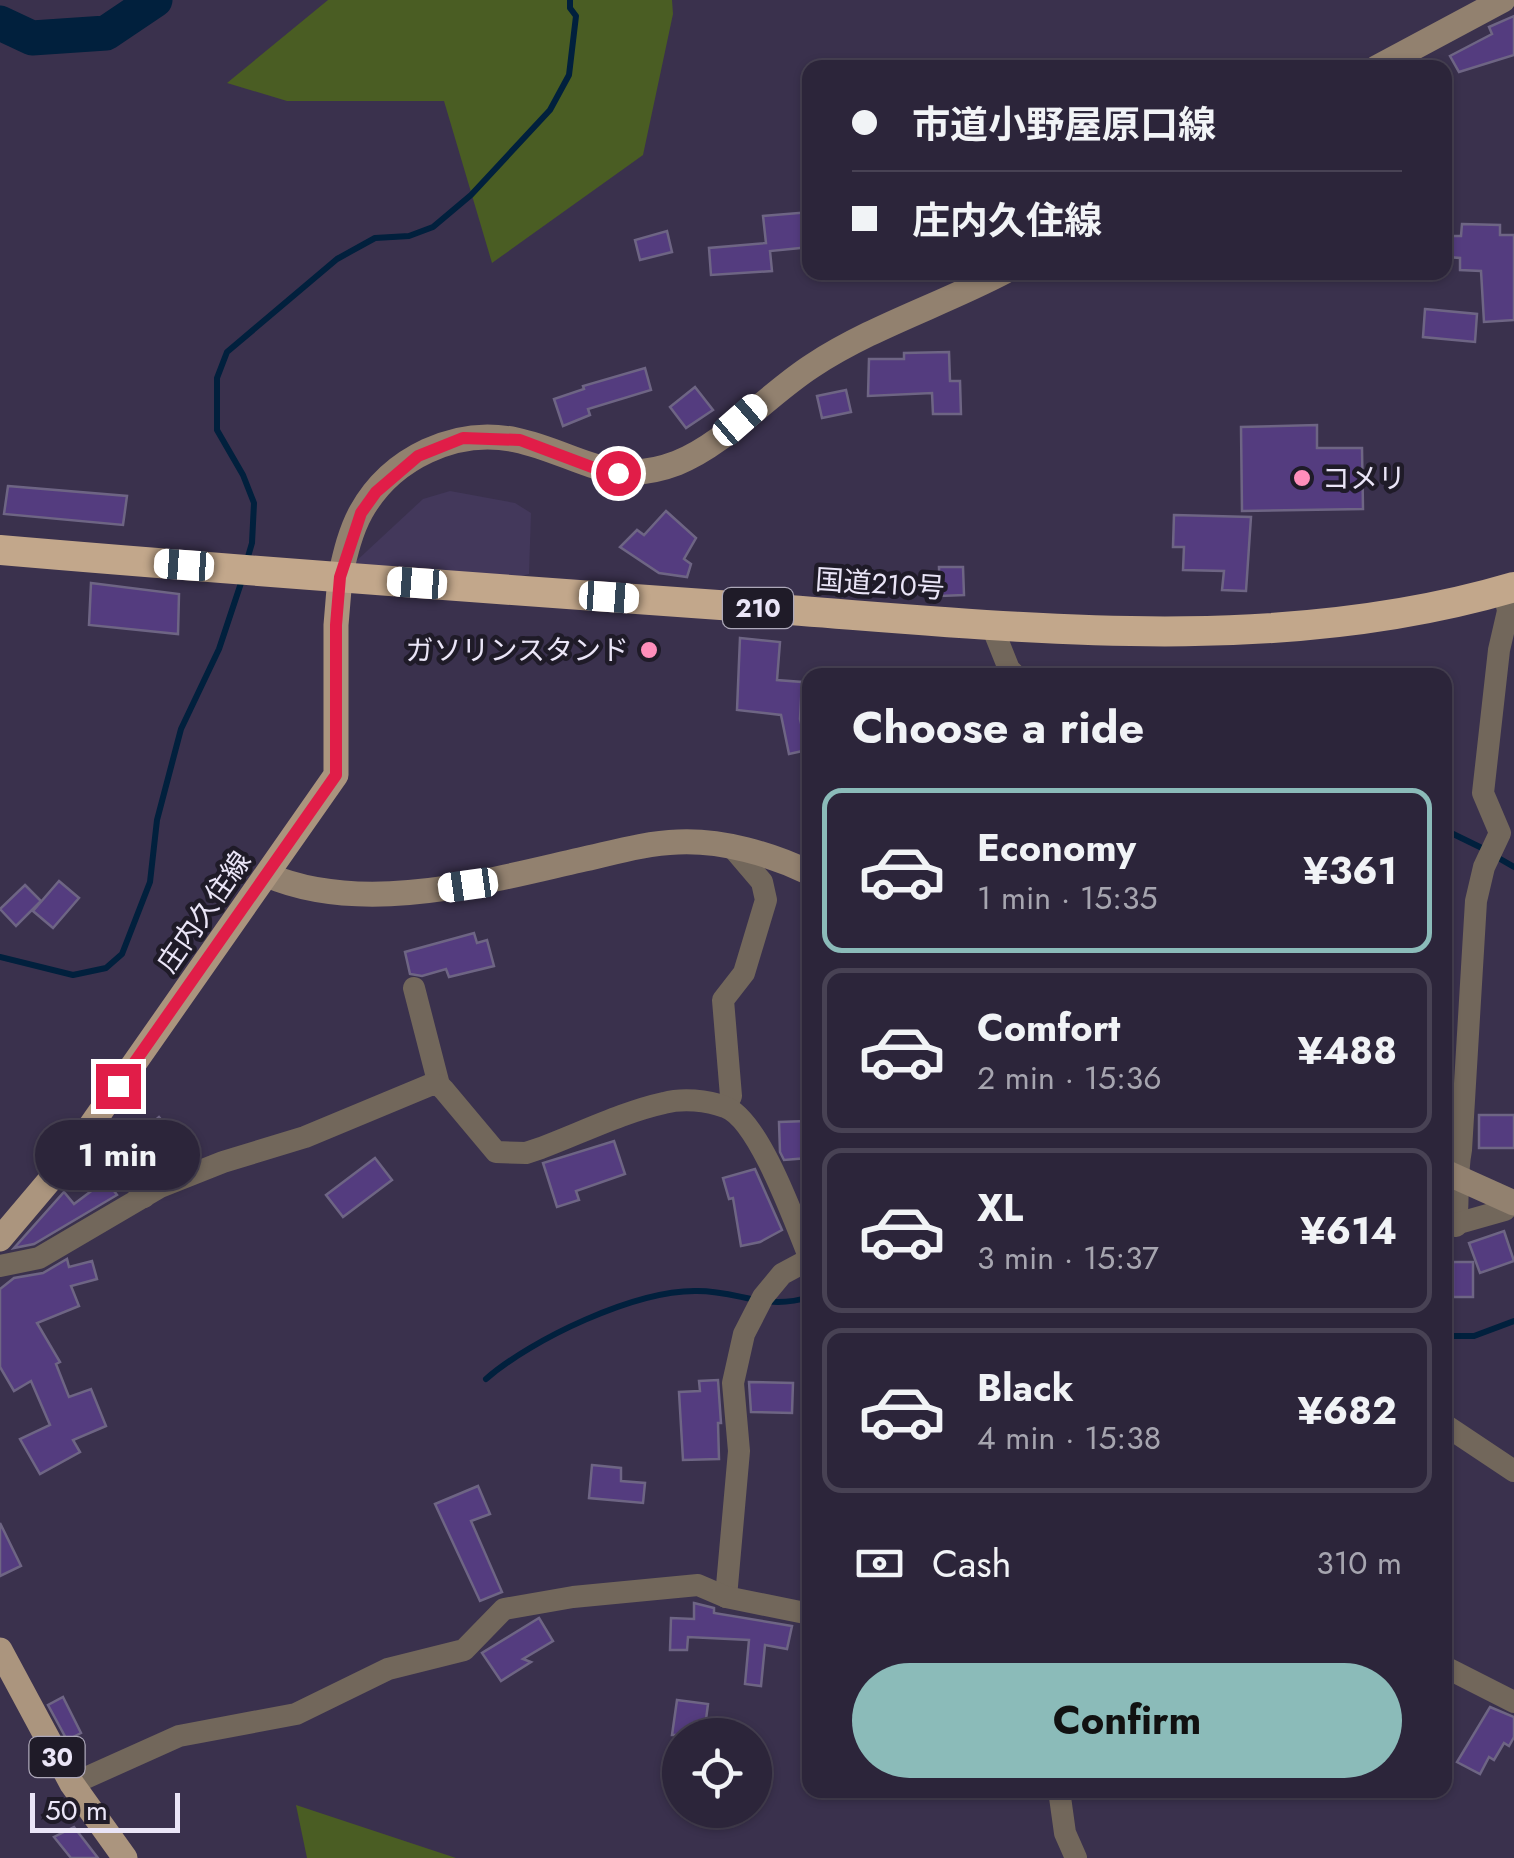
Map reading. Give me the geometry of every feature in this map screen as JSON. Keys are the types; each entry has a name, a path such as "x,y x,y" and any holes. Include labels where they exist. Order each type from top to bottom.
{"highway":[{"name":"国道210号","path":"0,550 991,624 1158,631 1293,625 1423,608 1509,589"}],"main road":[{"name":"庄内久住線","path":"0,1240 66,1161 336,775 336,625 340,577"},
{"name":"30","path":"0,1650 72,1784 125,1858"}],"street":[{"path":"1391,60 1503,0"},
{"path":"340,577 361,513 376,492 408,463 440,446 463,438 501,438 520,440 597,469 618,473 660,469 703,451 816,363 987,280"},
{"path":"1452,1170 1461,1150 1476,901 1484,867 1500,833 1483,792 1509,589"},
{"path":"991,624 1007,668"},
{"path":"266,874 311,890 420,892 642,846 679,842 755,852 802,870"},
{"path":"726,1106 731,1096 723,1000 750,961 766,900 762,882 733,848"},
{"path":"414,988 439,1086 496,1152 526,1153 660,1103 690,1100 726,1106 756,1139 780,1182 802,1238"},
{"path":"0,1266 40,1258 144,1197 223,1162 305,1137 430,1086 439,1086"},
{"path":"97,1117 144,1197"},
{"path":"1452,1175 1512,1202 1505,1210 1452,1225"},
{"path":"1452,1179 1459,1195 1452,1219"},
{"path":"726,1597 739,1451 733,1383 744,1334 763,1297 782,1274 802,1263"},
{"path":"1452,1430 1514,1471"},
{"path":"72,1784 179,1736 296,1714 388,1669 464,1650 504,1609 698,1585 726,1597 802,1612"},
{"path":"1452,1671 1514,1702"},
{"path":"1060,1798 1065,1833 1076,1858"}],"shaded area":[{"path":"450,491 515,503 531,513 529,574 502,581 353,564 423,499"}],"green space":[{"path":"328,0 672,0 673,14 643,155 492,263 444,101 287,101 227,83"},
{"path":"296,1805 456,1858 307,1858"}],"building":[{"path":"1514,16 1514,55 1459,72 1450,56 1492,34 1489,27"},
{"path":"802,213 802,248 770,251 772,271 711,275 709,248 766,243 763,216"},
{"path":"1462,224 1500,225 1500,235 1514,235 1514,320 1484,322 1481,271 1460,270 1460,258 1452,257 1452,236 1461,236"},
{"path":"667,231 672,252 640,260 635,240"},
{"path":"1425,309 1477,314 1475,342 1423,337"},
{"path":"949,352 950,381 960,381 961,414 933,414 932,393 868,396 869,359 904,359 904,353"},
{"path":"645,368 651,390 588,409 590,415 563,426 554,399"},
{"path":"695,387 713,410 686,428 670,407"},
{"path":"846,390 851,412 822,418 817,396"},
{"name":"コメリ","path":"1317,425 1317,448 1362,448 1363,509 1242,511 1241,427"},
{"path":"8,486 127,496 123,525 4,514"},
{"path":"666,511 696,538 684,559 691,564 687,577 659,573 620,547 637,530 644,535"},
{"path":"1174,515 1251,517 1246,591 1222,590 1224,571 1183,570 1184,547 1173,547"},
{"path":"939,567 963,567 964,595 940,596"},
{"path":"91,583 179,594 178,634 89,625"},
{"path":"740,638 780,642 777,680 802,682 802,751 789,754 781,715 737,710"},
{"path":"59,881 79,898 53,928 33,911"},
{"path":"25,885 41,901 16,926 0,909"},
{"path":"474,933 477,943 487,940 494,966 449,977 446,969 422,976 410,974 405,952"},
{"path":"1479,1115 1514,1115 1514,1148 1479,1148"},
{"path":"159,1117 178,1140 162,1153 156,1148 140,1161 129,1142"},
{"path":"802,1121 802,1158 784,1160 779,1122"},
{"path":"614,1141 625,1174 576,1191 579,1200 557,1207 543,1163"},
{"path":"375,1158 392,1180 343,1217 326,1195"},
{"path":"755,1169 782,1230 760,1242 741,1246 733,1198 729,1199 723,1178"},
{"path":"106,1180 117,1195 34,1244 14,1248 64,1192 74,1204"},
{"path":"1504,1231 1514,1261 1480,1273 1469,1243"},
{"path":"67,1259 69,1267 92,1261 97,1279 71,1286 79,1306 37,1323 60,1362 56,1364 69,1397 91,1389 106,1426 73,1440 80,1452 40,1474 20,1439 50,1425 31,1381 14,1391 0,1367 0,1289 14,1278 43,1273"},
{"path":"1453,1262 1473,1262 1473,1297 1453,1297"},
{"path":"718,1380 719,1459 683,1460 679,1392 700,1391 699,1381"},
{"path":"749,1382 793,1383 792,1413 751,1412"},
{"path":"592,1465 621,1468 621,1481 645,1483 643,1503 589,1498"},
{"path":"478,1486 490,1514 471,1521 502,1592 480,1601 435,1504"},
{"path":"0,1523 21,1566 0,1576"},
{"path":"694,1603 714,1608 714,1613 792,1626 787,1649 765,1645 761,1686 745,1684 749,1640 688,1637 687,1650 670,1650 671,1618 694,1619"},
{"path":"539,1618 553,1641 523,1659 531,1662 501,1681 482,1653"},
{"path":"63,1697 81,1733 67,1740 48,1705"},
{"path":"677,1700 708,1704 706,1718 674,1718"},
{"path":"1490,1707 1514,1717 1514,1737 1509,1746 1504,1743 1494,1760 1489,1757 1480,1774 1457,1762"},
{"path":"74,1827 98,1858 71,1858 54,1837"}],"waterway":[{"path":"0,23 32,38 106,33 155,0"},
{"path":"247,560 254,503 217,430 217,378 227,352 337,259 375,238 409,236 433,227 471,195 550,110 569,75 576,16 570,0"},
{"path":"0,957 73,975 106,968 122,954 150,882 157,820 181,729 219,649 243,577"},
{"path":"1452,833 1484,849"},
{"path":"1495,856 1514,867"},
{"path":"486,1379 557,1333 644,1299 697,1291 779,1302 802,1299"},
{"path":"1452,1336 1474,1336 1514,1321"}],"place":[{"name":"コメリ","path":"1302,478"},
{"name":"ガソリンスタンド","path":"649,650"}],"route":[{"path":"118,1086 336,775 336,625 340,577 348,543 361,513 376,492 397,470 418,456 463,438 520,440 618,473"}]}
